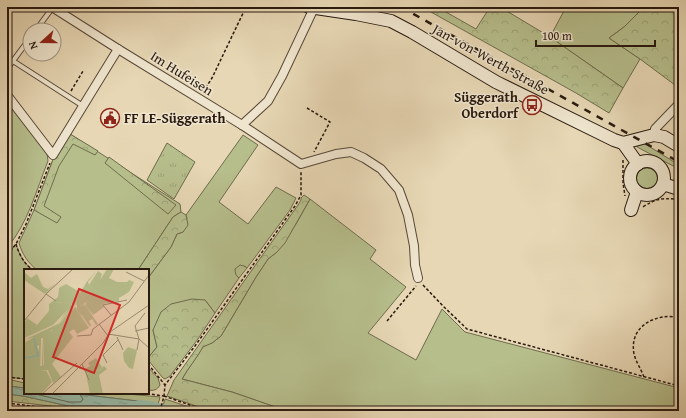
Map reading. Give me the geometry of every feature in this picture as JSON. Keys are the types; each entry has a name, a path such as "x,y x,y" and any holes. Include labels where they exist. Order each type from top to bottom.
{"main road":[{"name":"Jan-von-Werth-Straße","path":"311,8 356,14 390,21 412,32 496,82 614,140 627,142"},
{"path":"638,164 627,142 654,135 664,137 679,146"},
{"path":"647,161 653,162 660,167 663,172 663,184 656,193 650,195 637,192 630,178 632,170 638,164 647,161"},
{"path":"663,184 679,189"},
{"path":"631,210 637,192"}],"street":[{"name":"Im Hufeisen","path":"53,7 198,99 242,125 301,164"},
{"path":"242,125 268,101 282,76 311,8"},
{"path":"7,95 53,156 118,49"},
{"path":"654,135 655,129 679,104"},
{"path":"301,164 336,154 352,152 381,169 399,190 408,215 414,246 415,265 419,280"}],"lane":[{"path":"42,22 53,7"},
{"path":"7,69 22,49"},
{"path":"13,61 83,106"}],"path":[{"path":"198,99 212,78 246,7"},
{"path":"68,96 83,71"},
{"path":"307,108 330,122 312,155 313,161"},
{"path":"7,255 16,244 26,224 53,156"},
{"path":"160,411 165,385 295,206 301,195 301,164"},
{"path":"16,244 19,253 32,269"},
{"path":"387,322 419,280 467,329 679,386"},
{"path":"644,377 634,352 635,336 640,328 654,319 665,316 679,317"},
{"path":"149,365 165,385"},
{"path":"7,377 24,379"},
{"path":"149,394 164,396 207,411"},
{"path":"7,403 71,411"}],"green space":[{"path":"422,7 437,7 476,29 490,7 500,7 550,37 623,88 609,113"},
{"path":"566,7 644,7 624,27 609,38 640,59 623,88 550,37"},
{"path":"644,7 679,7 679,88 609,38 624,27"},
{"path":"7,100 47,153 48,161 21,228 7,248"},
{"path":"70,134 180,204 181,212 173,217 139,269 36,269 28,261 19,243 34,210 54,157"},
{"path":"70,134 98,151 95,155 73,144 59,166 44,206 61,217 57,223 34,210 54,157"},
{"path":"243,135 258,145 219,202 248,224 276,187 296,198 290,210 247,268 244,266 237,276 239,278 215,313 205,300 153,330 157,347 149,357 149,277 171,247 177,234 183,232 187,218 186,215"},
{"path":"642,142 679,165 679,169 637,147 636,144"},
{"path":"167,143 195,162 174,199 147,180"},
{"path":"109,157 176,205 168,214 105,163"},
{"path":"647,168 655,171 658,179 655,187 647,190 639,187 636,179 639,171"},
{"path":"304,195 310,199 285,243 268,259 221,336 212,343 203,347 182,379 232,392 287,411 211,411 167,396 174,380"},
{"path":"310,199 376,250 370,259 406,287 368,333 416,360 442,309 465,332 679,388 679,411 287,411 232,392 182,379 203,346 212,343 221,336 256,277 268,259 277,252 296,224"},
{"path":"181,212 186,215 188,225 183,232 177,234 171,247 149,277 149,269 139,269 173,217"},
{"path":"16,244 22,258 32,269 24,269 24,379 7,377 7,255"},
{"path":"240,265 247,268 239,278 235,269"},
{"path":"192,299 205,300 215,313 198,339 170,376 165,379 149,361 149,357 157,347 153,330 161,312 171,304"},
{"path":"149,368 158,378 160,385 154,390 149,390"},
{"path":"7,379 24,383 24,388 7,386"},
{"path":"7,394 69,406 104,406 141,411 73,411 51,406 7,401"},
{"path":"78,394 128,394 160,397 158,405 146,402"},
{"path":"165,399 201,411 182,411 163,406"},
{"path":"18,406 61,411 17,411"}],"water":[{"path":"7,386 24,388 24,394 78,394 146,402 158,405 156,411 141,411 104,406 69,406 7,394"}],"waterway":[{"path":"139,407 162,411"}],"railway":[{"path":"401,7 679,162"}],"place":[{"name":"Süggerath Oberdorf","path":"532,105"},
{"name":"FF LE-Süggerath","path":"110,118"}]}
